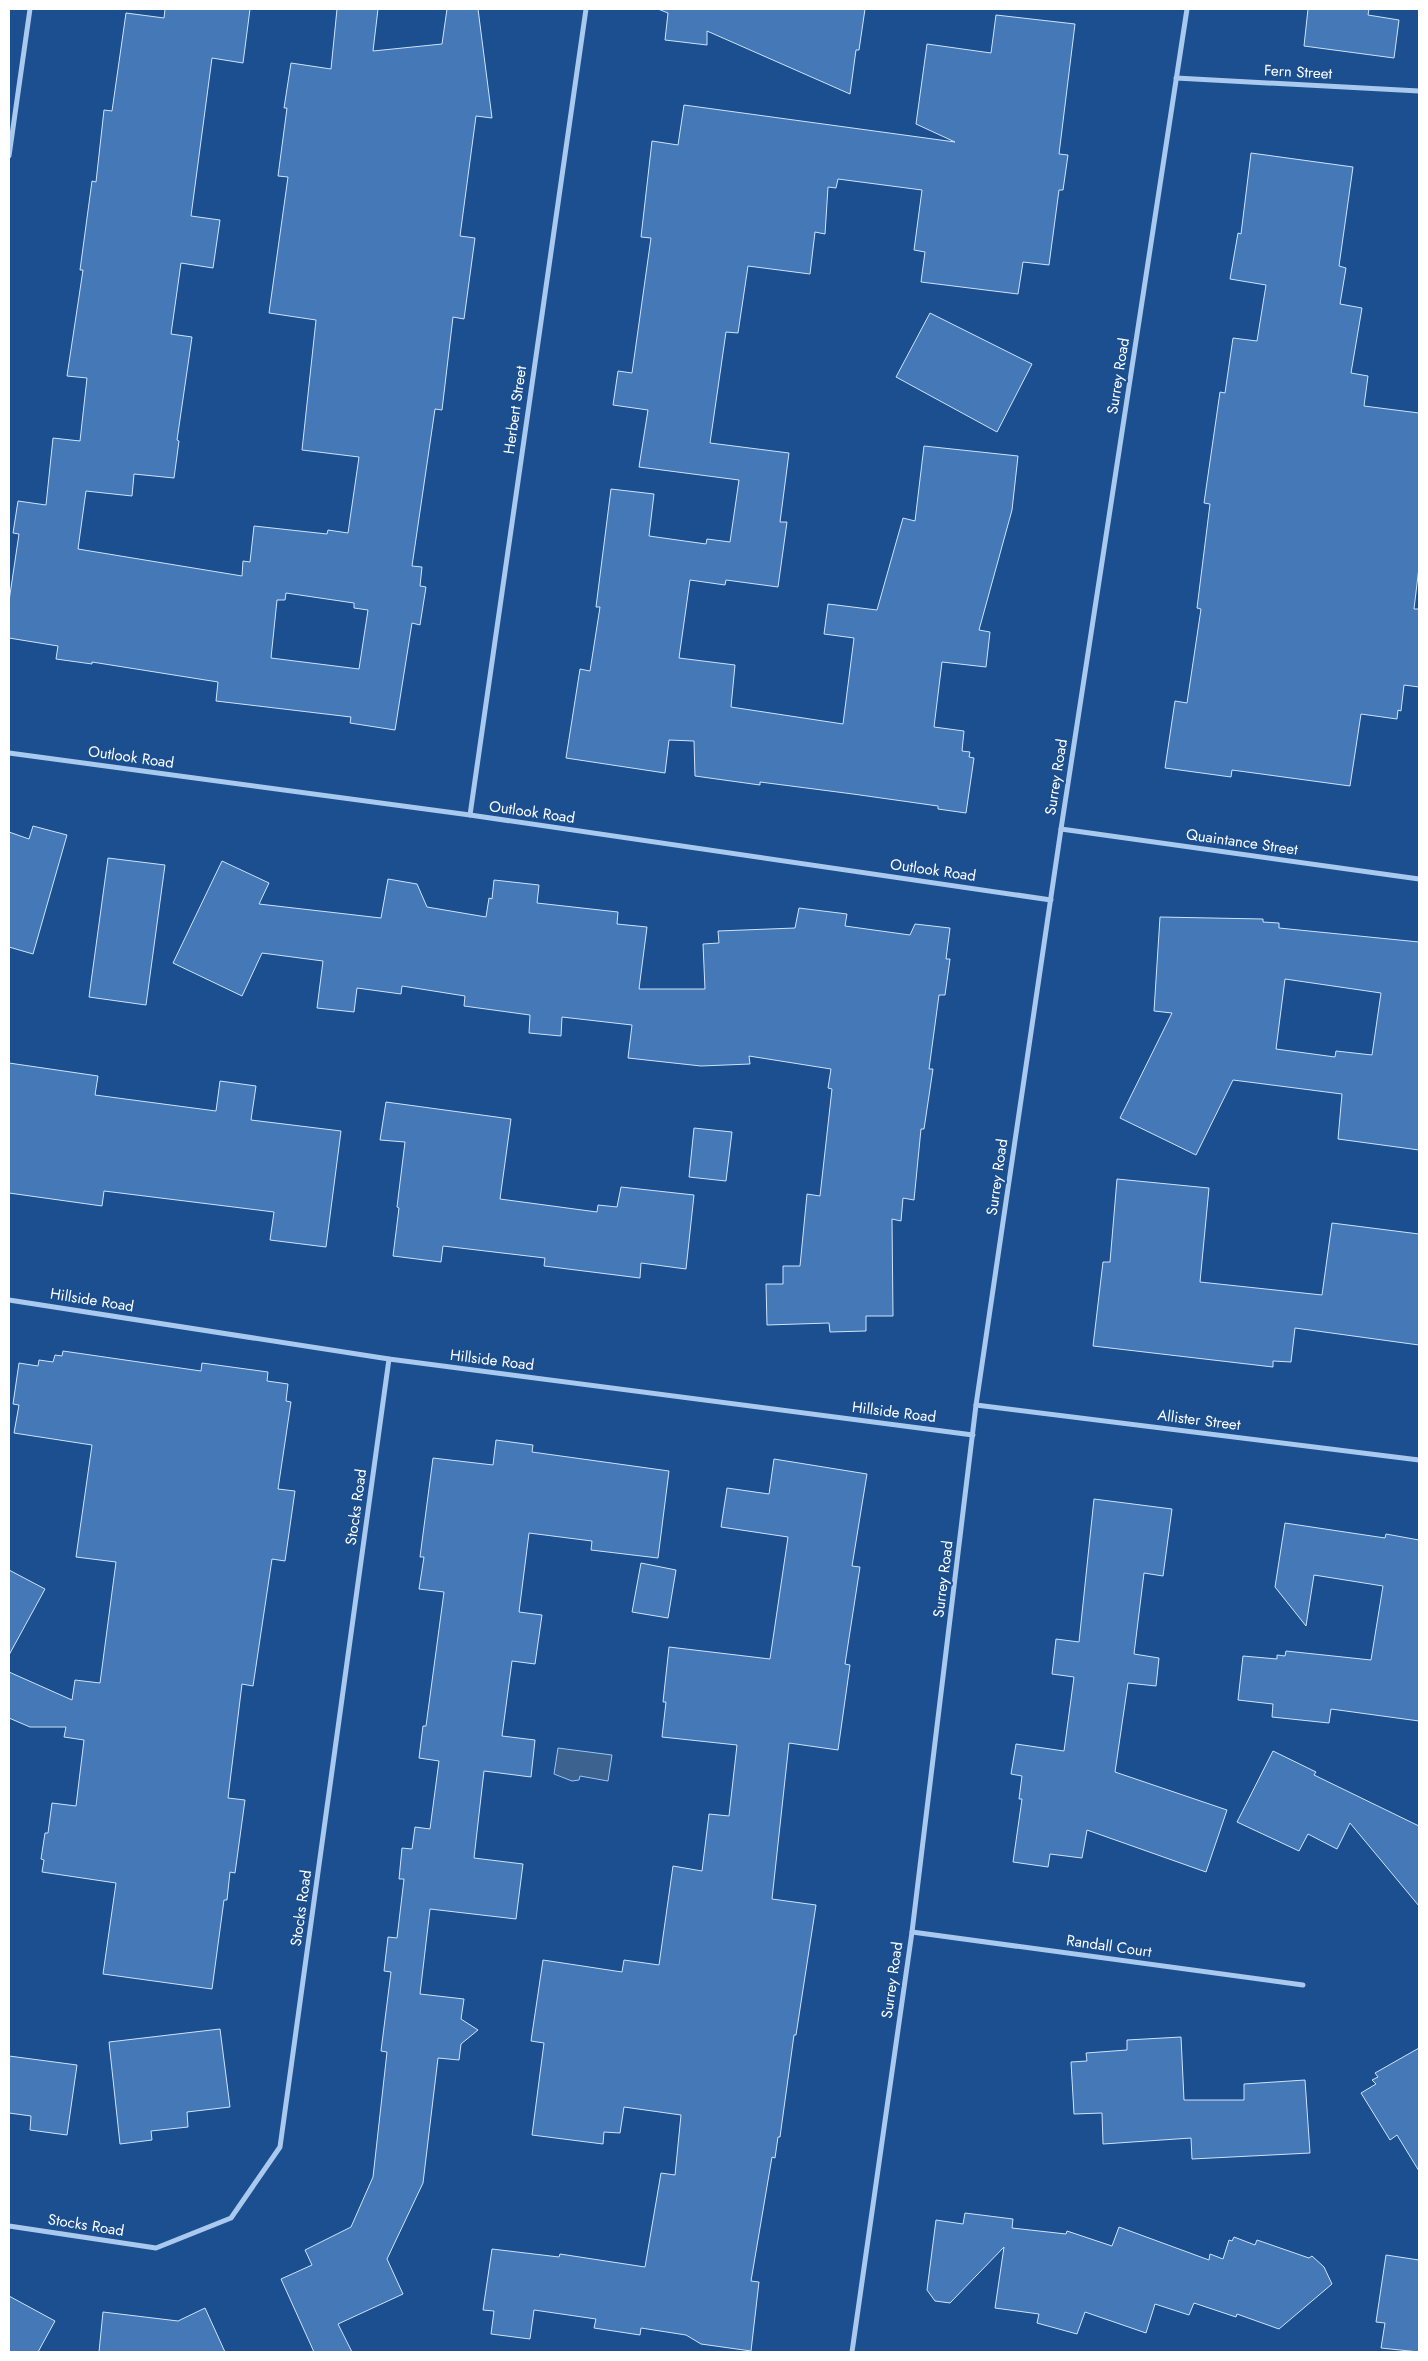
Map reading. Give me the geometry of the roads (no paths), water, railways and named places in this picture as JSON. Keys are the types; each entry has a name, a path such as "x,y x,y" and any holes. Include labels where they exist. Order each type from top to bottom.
{"street":[{"path":"9,156 30,9"},
{"name":"Herbert Street","path":"470,815 586,9"},
{"name":"Surrey Road","path":"852,2352 912,1932 974,1435 976,1405 1060,829 1187,9"},
{"name":"Fern Street","path":"1176,78 1419,91"},
{"name":"Outlook Road","path":"9,753 470,815 1051,900"},
{"name":"Quaintance Street","path":"1060,829 1419,879"},
{"name":"Hillside Road","path":"9,1300 389,1359 974,1435"},
{"name":"Stocks Road","path":"9,2226 156,2248 231,2218 280,2148 389,1359"},
{"name":"Allister Street","path":"976,1405 1419,1460"},
{"name":"Randall Court","path":"912,1932 1303,1985"}],"water":[{"path":"558,1748 612,1755 608,1781 580,1776 579,1780 572,1781 554,1774"}]}
